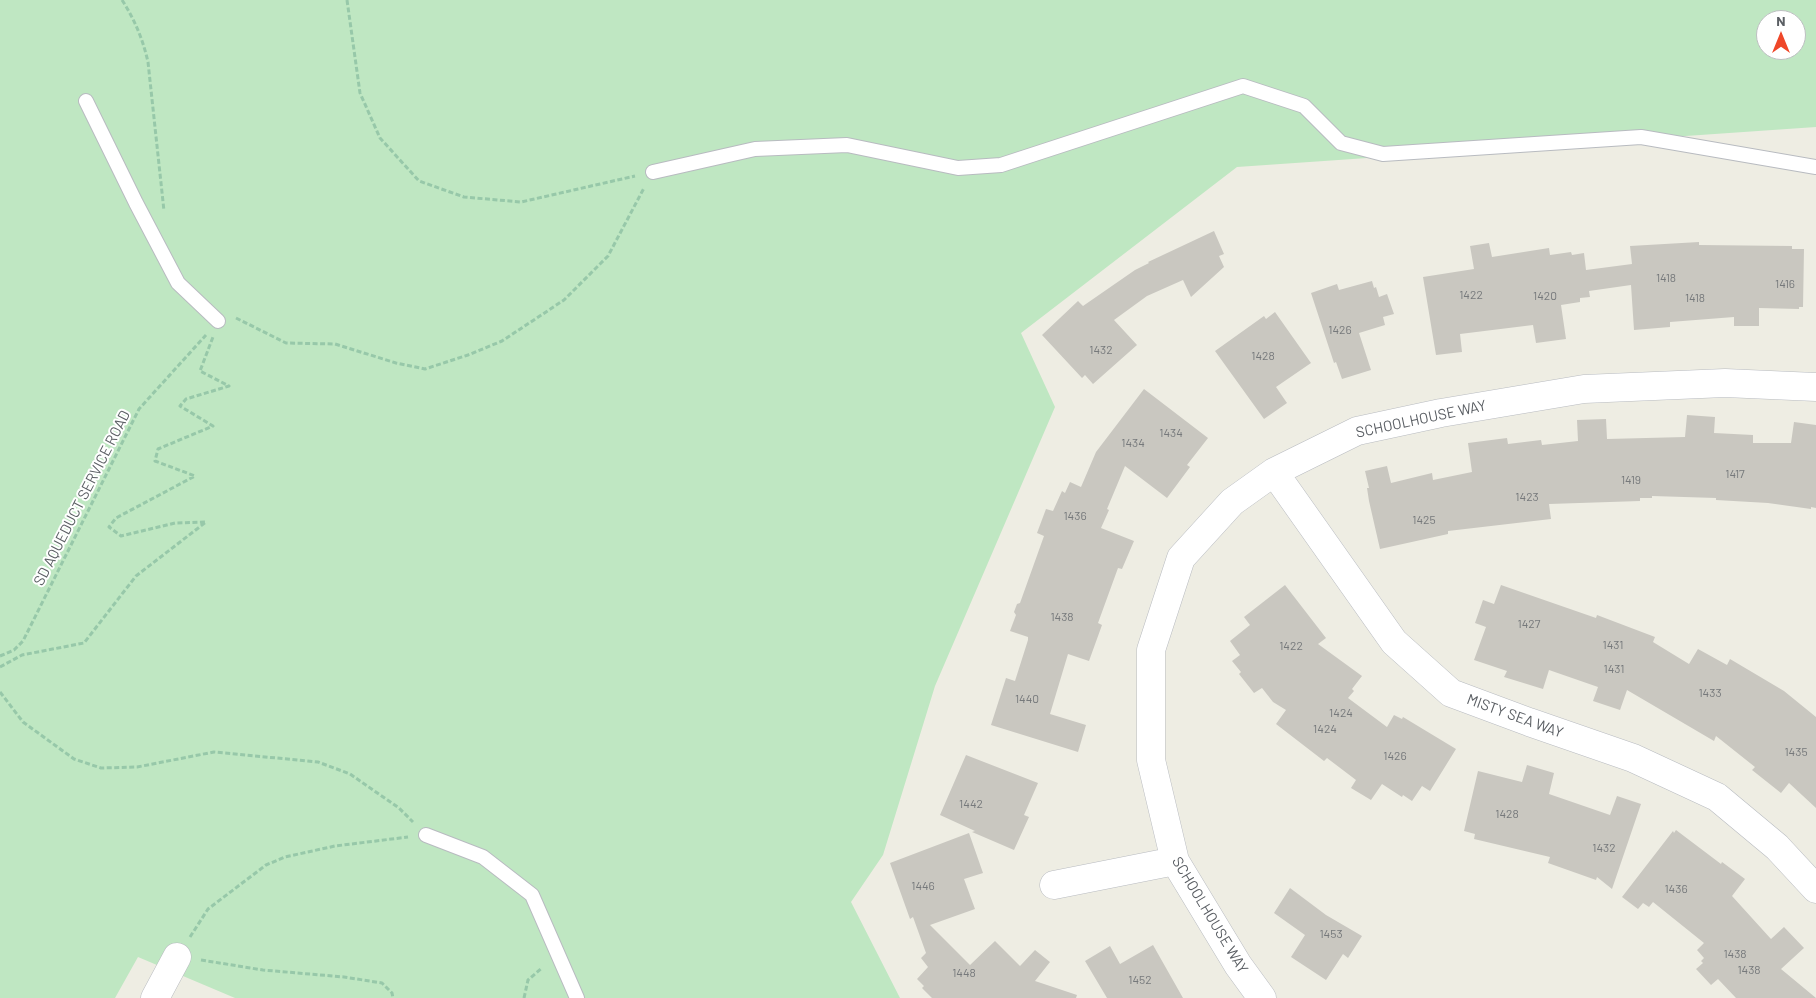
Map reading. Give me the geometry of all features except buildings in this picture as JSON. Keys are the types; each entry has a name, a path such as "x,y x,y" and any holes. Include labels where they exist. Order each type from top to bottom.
{"street":[{"name":"SCHOOLHOUSE WAY","path":"1262,998 1238,965 1175,861 1151,760 1151,650 1181,558 1232,502 1274,472 1357,431 1441,413 1584,389 1724,383 1816,387"},
{"name":"MISTY SEA WAY","path":"1274,472 1394,642 1451,693 1633,758 1717,797 1777,847 1816,889"},
{"path":"1054,885 1175,861"},
{"path":"155,998 177,957"}],"lane":[{"path":"653,172 755,149 847,145 958,168 1001,165 1243,86 1304,106 1341,143 1383,154 1641,137 1816,167"},
{"path":"86,101 178,284 217,322"},
{"path":"426,835 483,857 532,895 577,998"}],"path":[{"path":"122,0 133,17 148,62 164,215"},
{"path":"347,0 360,93 380,138 419,181 464,197 521,202 653,172"},
{"path":"0,667 22,655 84,643 136,576 206,522 175,523 122,536 109,527 116,518 195,476 154,461 158,449 213,426 180,406 186,399 229,386 200,371 217,322 286,343 335,344 396,363 425,369 468,355 502,340 564,300 608,256 653,172"},
{"name":"SD AQUEDUCT SERVICE ROAD","path":"0,656 14,650 23,640 139,409 217,322"},
{"path":"0,692 23,722 74,759 101,768 138,767 214,752 318,762 350,774 399,808 426,835"},
{"path":"393,998 392,993 382,983 344,976 263,970 177,957 208,909 266,865 285,857 335,846 426,835"},
{"path":"524,998 528,980 558,955"}],"green space":[{"path":"0,0 1816,0 1816,127 1237,167 1021,333 1055,407 935,686 883,855 851,902 900,998 235,998 138,957 115,998 0,998"}]}
